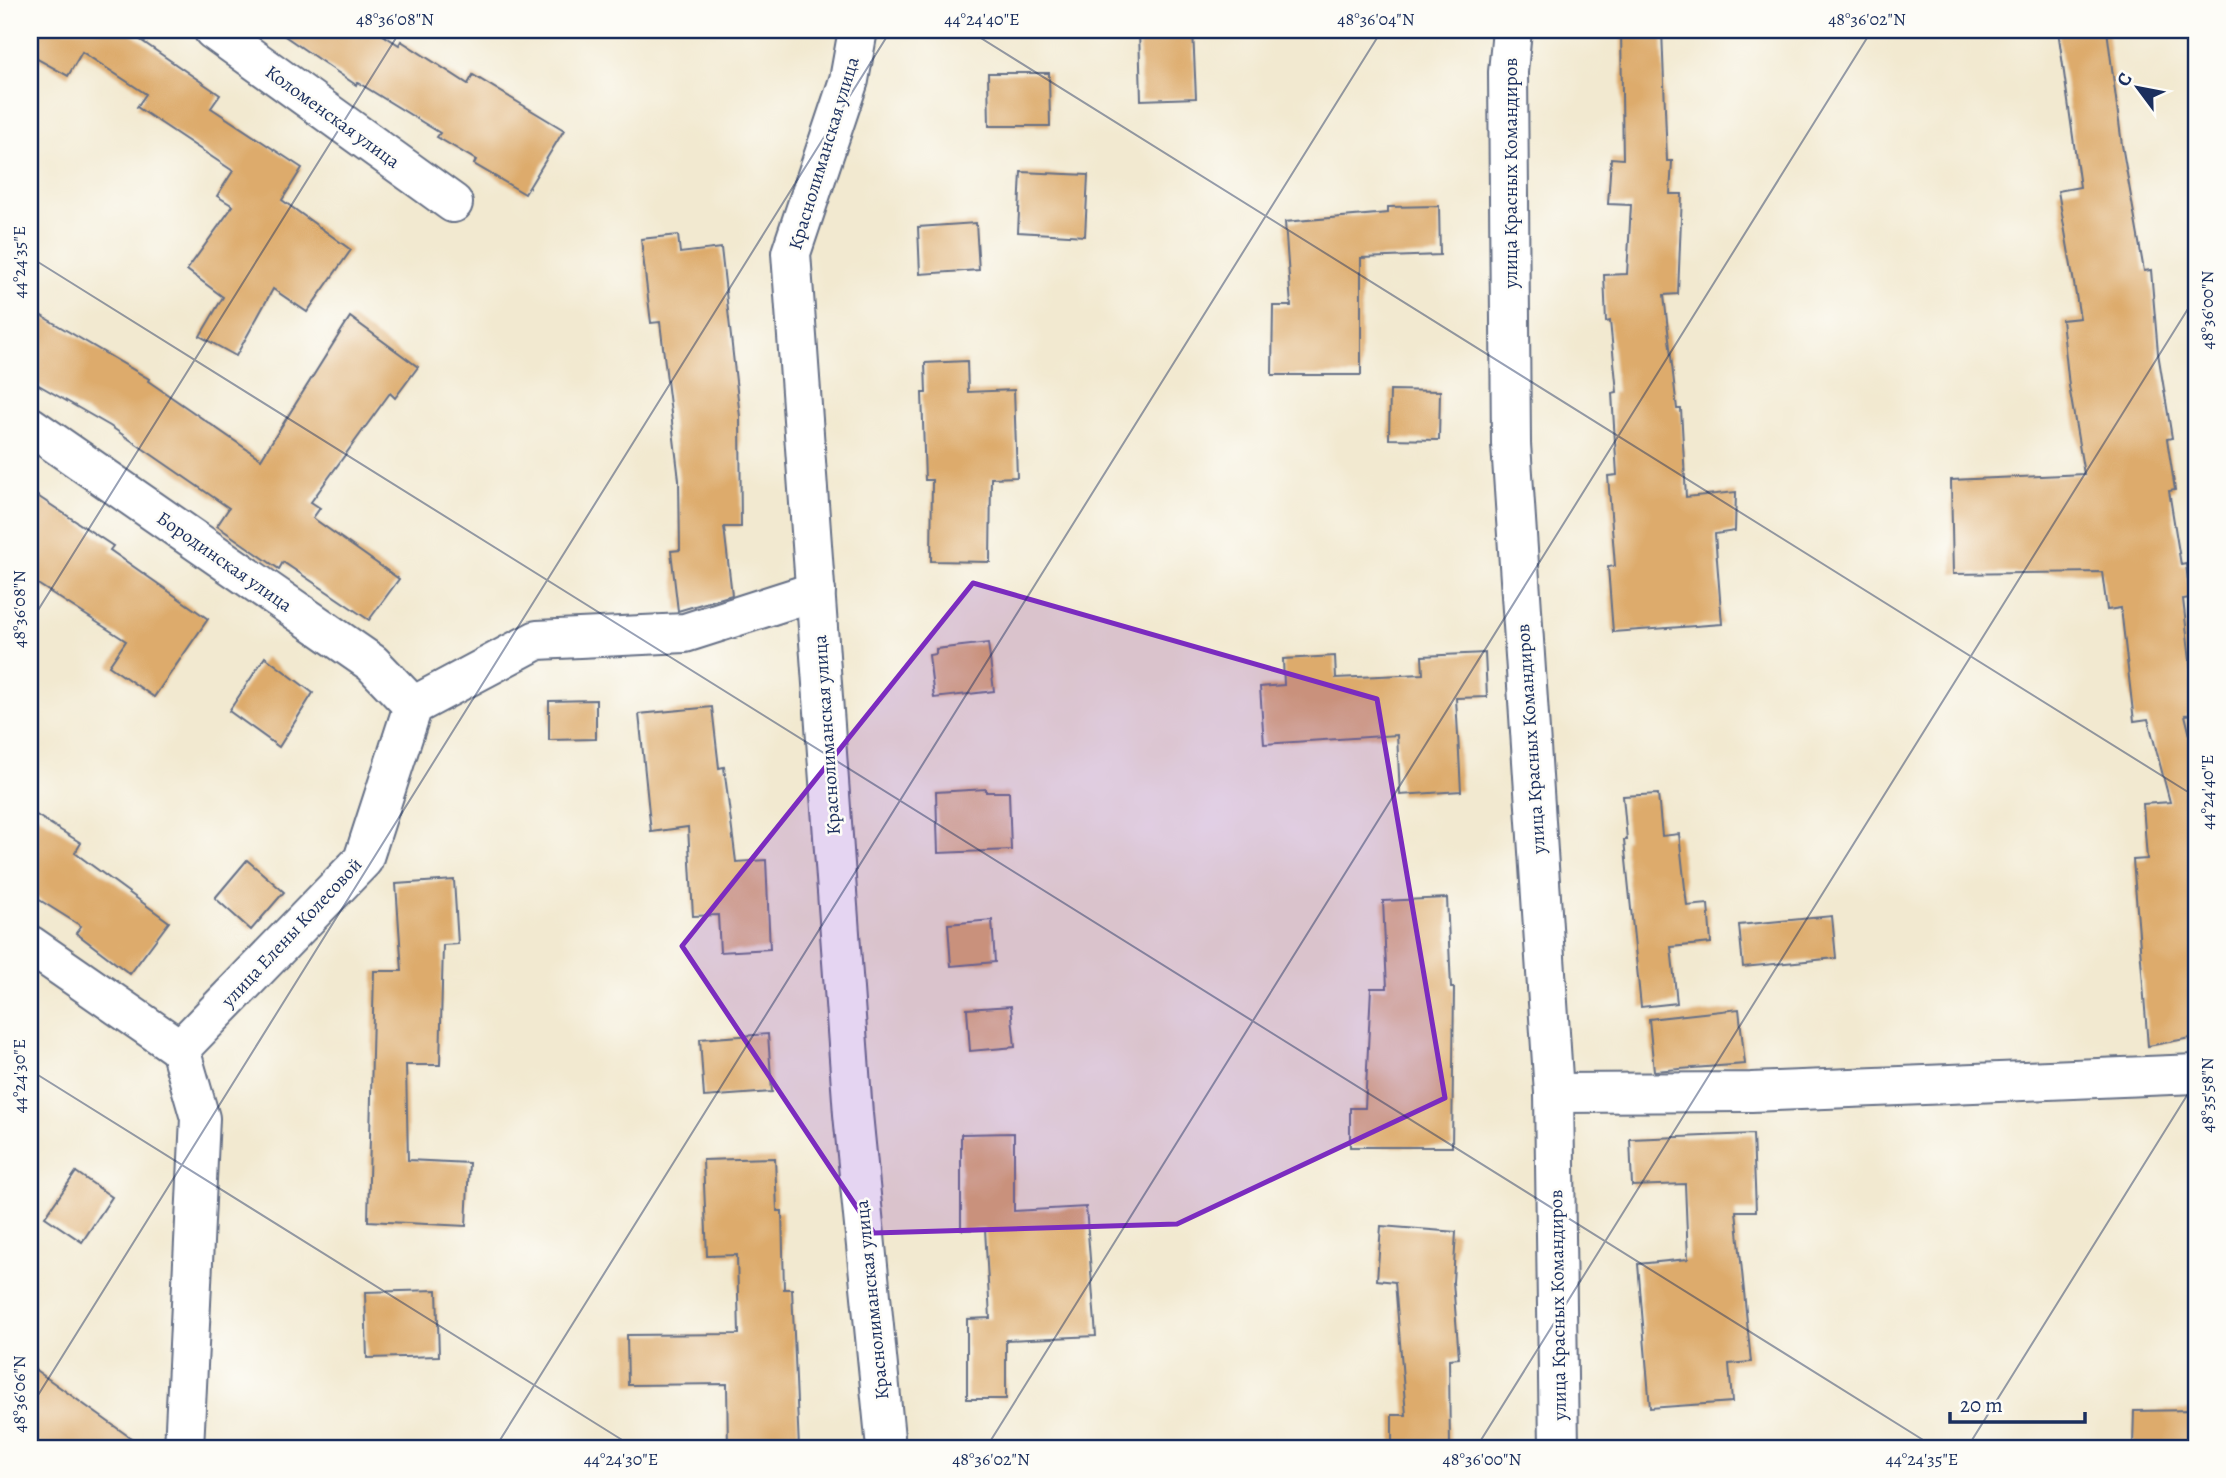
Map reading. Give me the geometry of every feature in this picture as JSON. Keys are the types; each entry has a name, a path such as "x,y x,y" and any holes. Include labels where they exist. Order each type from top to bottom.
{"street":[{"name":"Коломенская улица","path":"213,30 453,203"},
{"name":"Краснолиманская улица","path":"858,30 849,80 791,253 853,1114 886,1448"},
{"name":"улица Красных Командиров","path":"1512,30 1508,72 1511,444 1554,1093 1559,1448"},
{"name":"Бородинская улица","path":"30,426 372,663 412,706"},
{"path":"412,706 537,640 685,633 816,591"},
{"name":"улица Елены Колесовой","path":"180,1049 363,860 412,706"},
{"path":"30,945 180,1049 200,1118 184,1448"},
{"path":"1554,1093 1751,1091 2196,1074"}],"highlighted area":[{"path":"973,583 1377,699 1445,1098 1177,1224 874,1233 682,946"}],"building":[{"path":"30,30 126,30 220,95 211,108 302,168 282,200 351,250 307,312 273,289 236,356 200,336 223,297 187,270 233,206 217,196 233,171 137,107 146,94 82,52 68,76 30,55"},
{"path":"276,30 375,30 399,45 401,41 468,84 473,75 564,130 525,194 474,164 476,160 437,137 440,133 357,82 356,85"},
{"path":"1139,30 1193,30 1196,98 1141,100"},
{"path":"1621,30 1662,30 1667,161 1672,161 1670,194 1682,194 1678,294 1664,295 1677,409 1681,409 1686,497 1736,492 1735,531 1715,534 1722,624 1613,632 1608,567 1615,566 1608,476 1617,475 1612,393 1617,392 1610,321 1606,322 1604,275 1627,274 1631,205 1608,204 1611,158 1623,159"},
{"path":"2058,30 2107,30 2122,145 2144,271 2151,270 2158,353 2172,438 2167,439 2175,490 2169,491 2181,565 2186,564 2190,598 2183,599 2196,714 2185,715 2196,760 2196,1037 2148,1046 2133,860 2147,859 2143,804 2170,802 2148,719 2134,721 2121,608 2107,610 2102,572 1953,574 1951,480 2084,474 2069,386 2062,320 2080,318 2058,191 2080,187"},
{"path":"988,73 1049,73 1050,126 989,126"},
{"path":"1021,172 1088,175 1085,236 1018,232"},
{"path":"1439,206 1440,255 1361,258 1361,375 1272,375 1273,306 1291,306 1285,222 1388,213 1388,207"},
{"path":"976,223 979,270 920,274 918,227"},
{"path":"678,235 680,253 721,248 740,417 741,527 724,527 732,595 678,611 671,551 680,550 679,480 660,322 651,323 641,239"},
{"path":"30,309 149,379 148,381 261,459 350,317 418,367 395,398 390,393 311,502 320,508 313,518 399,579 369,620 283,562 279,569 217,526 229,508 110,426 30,380"},
{"path":"967,361 968,392 1014,390 1017,477 991,478 990,562 931,561 932,480 925,480 922,393 926,393 925,363"},
{"path":"1390,390 1440,391 1439,440 1389,439"},
{"path":"30,491 113,546 110,550 208,619 154,697 109,666 126,641 30,579"},
{"path":"988,643 994,691 934,698 929,655 936,654 936,649"},
{"path":"1485,653 1487,697 1456,698 1461,791 1400,795 1397,735 1264,744 1260,687 1284,685 1283,659 1335,656 1336,678 1423,674 1422,656"},
{"path":"265,657 313,693 279,747 229,711"},
{"path":"596,700 596,739 549,740 549,701"},
{"path":"712,707 719,768 724,767 736,862 766,860 770,949 720,952 718,915 693,916 688,827 651,832 639,714"},
{"path":"986,789 986,792 1009,792 1011,850 938,853 936,792"},
{"path":"1658,794 1662,836 1679,834 1687,906 1708,904 1711,943 1671,947 1677,1003 1641,1007 1624,840 1627,840 1623,796"},
{"path":"30,811 81,843 75,853 169,922 130,974 76,933 81,926 30,894"},
{"path":"247,860 284,892 251,930 215,898"},
{"path":"454,880 458,944 443,945 440,1065 406,1065 408,1160 469,1163 466,1226 368,1221 374,971 402,971 396,884"},
{"path":"1447,898 1451,988 1454,988 1452,1147 1350,1147 1350,1108 1365,1108 1371,988 1387,988 1383,901"},
{"path":"1832,916 1836,958 1743,967 1739,925"},
{"path":"992,920 995,962 951,966 948,924"},
{"path":"1011,1006 1015,1047 970,1051 967,1009"},
{"path":"1739,1009 1745,1064 1654,1071 1649,1019"},
{"path":"768,1034 772,1092 704,1097 700,1039"},
{"path":"1014,1133 1014,1211 1086,1207 1096,1336 1006,1340 1006,1399 967,1399 967,1319 990,1318 985,1229 961,1230 961,1134"},
{"path":"1753,1134 1756,1211 1736,1211 1751,1362 1729,1364 1732,1402 1650,1408 1638,1264 1688,1259 1685,1184 1632,1186 1630,1139"},
{"path":"775,1158 777,1211 782,1211 784,1289 792,1289 799,1448 728,1448 727,1384 628,1385 627,1335 739,1334 737,1255 707,1256 703,1160"},
{"path":"76,1172 112,1197 82,1242 45,1217"},
{"path":"1381,1226 1456,1232 1453,1282 1459,1358 1449,1359 1450,1448 1392,1448 1392,1415 1406,1415 1395,1282 1377,1280"},
{"path":"437,1290 439,1356 367,1358 365,1292"},
{"path":"30,1366 145,1448 46,1448 30,1436"},
{"path":"2196,1410 2196,1448 2133,1447 2134,1411"}]}
